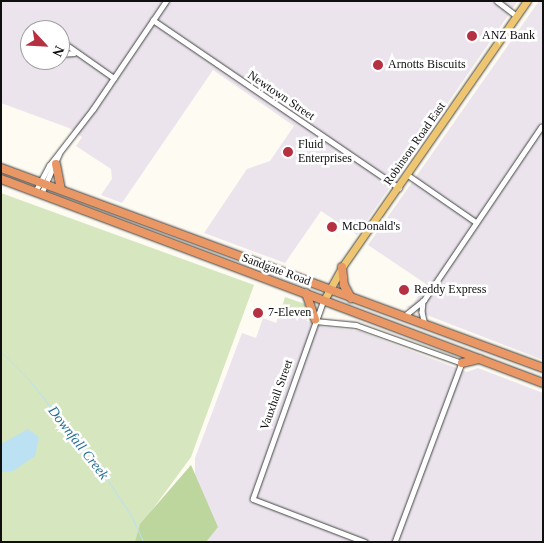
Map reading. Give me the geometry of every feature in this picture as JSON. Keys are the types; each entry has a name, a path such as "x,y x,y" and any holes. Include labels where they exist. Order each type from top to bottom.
{"highway":[{"path":"56,164 61,190"},
{"name":"Sandgate Road","path":"1,168 543,368"},
{"name":"Sandgate Road","path":"1,179 543,383"},
{"path":"342,267 344,285 351,298"},
{"path":"306,293 315,320"},
{"path":"462,363 480,359"}],"main road":[{"name":"Robinson Road East","path":"324,300 328,289 342,267 399,188 527,1"}],"street":[{"path":"38,193 59,154 114,78 166,1"},
{"path":"497,1 517,16"},
{"name":"Newtown Street","path":"153,20 399,188"},
{"path":"70,49 114,78"},
{"path":"70,53 74,53"},
{"path":"425,325 421,310 424,300 541,128"},
{"path":"42,183 56,164 59,154"},
{"path":"408,175 476,222"},
{"name":"Vauxhall Street","path":"324,300 315,320 253,499 365,542"},
{"path":"403,317 424,300"},
{"path":"315,320 356,325 462,363 395,542"}],"shaded area":[{"path":"1,1 518,1 357,235 321,211 285,263 204,233 247,169 270,161 294,126 213,70 122,203 101,195 112,179 111,169 76,146 82,137 69,128 1,103"},
{"path":"539,1 543,1 543,360 406,307 413,304 426,284 368,245"},
{"path":"282,307 303,314 307,321 324,327 359,331 467,372 478,368 543,393 543,542 202,542 195,493 195,458 242,333 256,338 263,318 276,323"}],"green space":[{"path":"1,193 254,285 191,457 139,528 139,542 1,542"},
{"path":"285,297 305,304 307,321 303,314 282,307"},
{"path":"191,465 218,527 206,542 135,542 140,524"}],"water":[{"path":"28,429 39,437 35,456 13,471 1,472 1,444"}],"waterway":[{"name":"Downfall Creek","path":"1,352 30,381 105,476 132,517 143,542"}],"place":[{"name":"ANZ Bank","path":"472,36"},
{"name":"Arnotts Biscuits","path":"378,65"},
{"name":"Fluid Enterprises","path":"288,152"},
{"name":"McDonald's","path":"332,227"},
{"name":"Reddy Express","path":"404,290"},
{"name":"7-Eleven","path":"258,313"}]}
